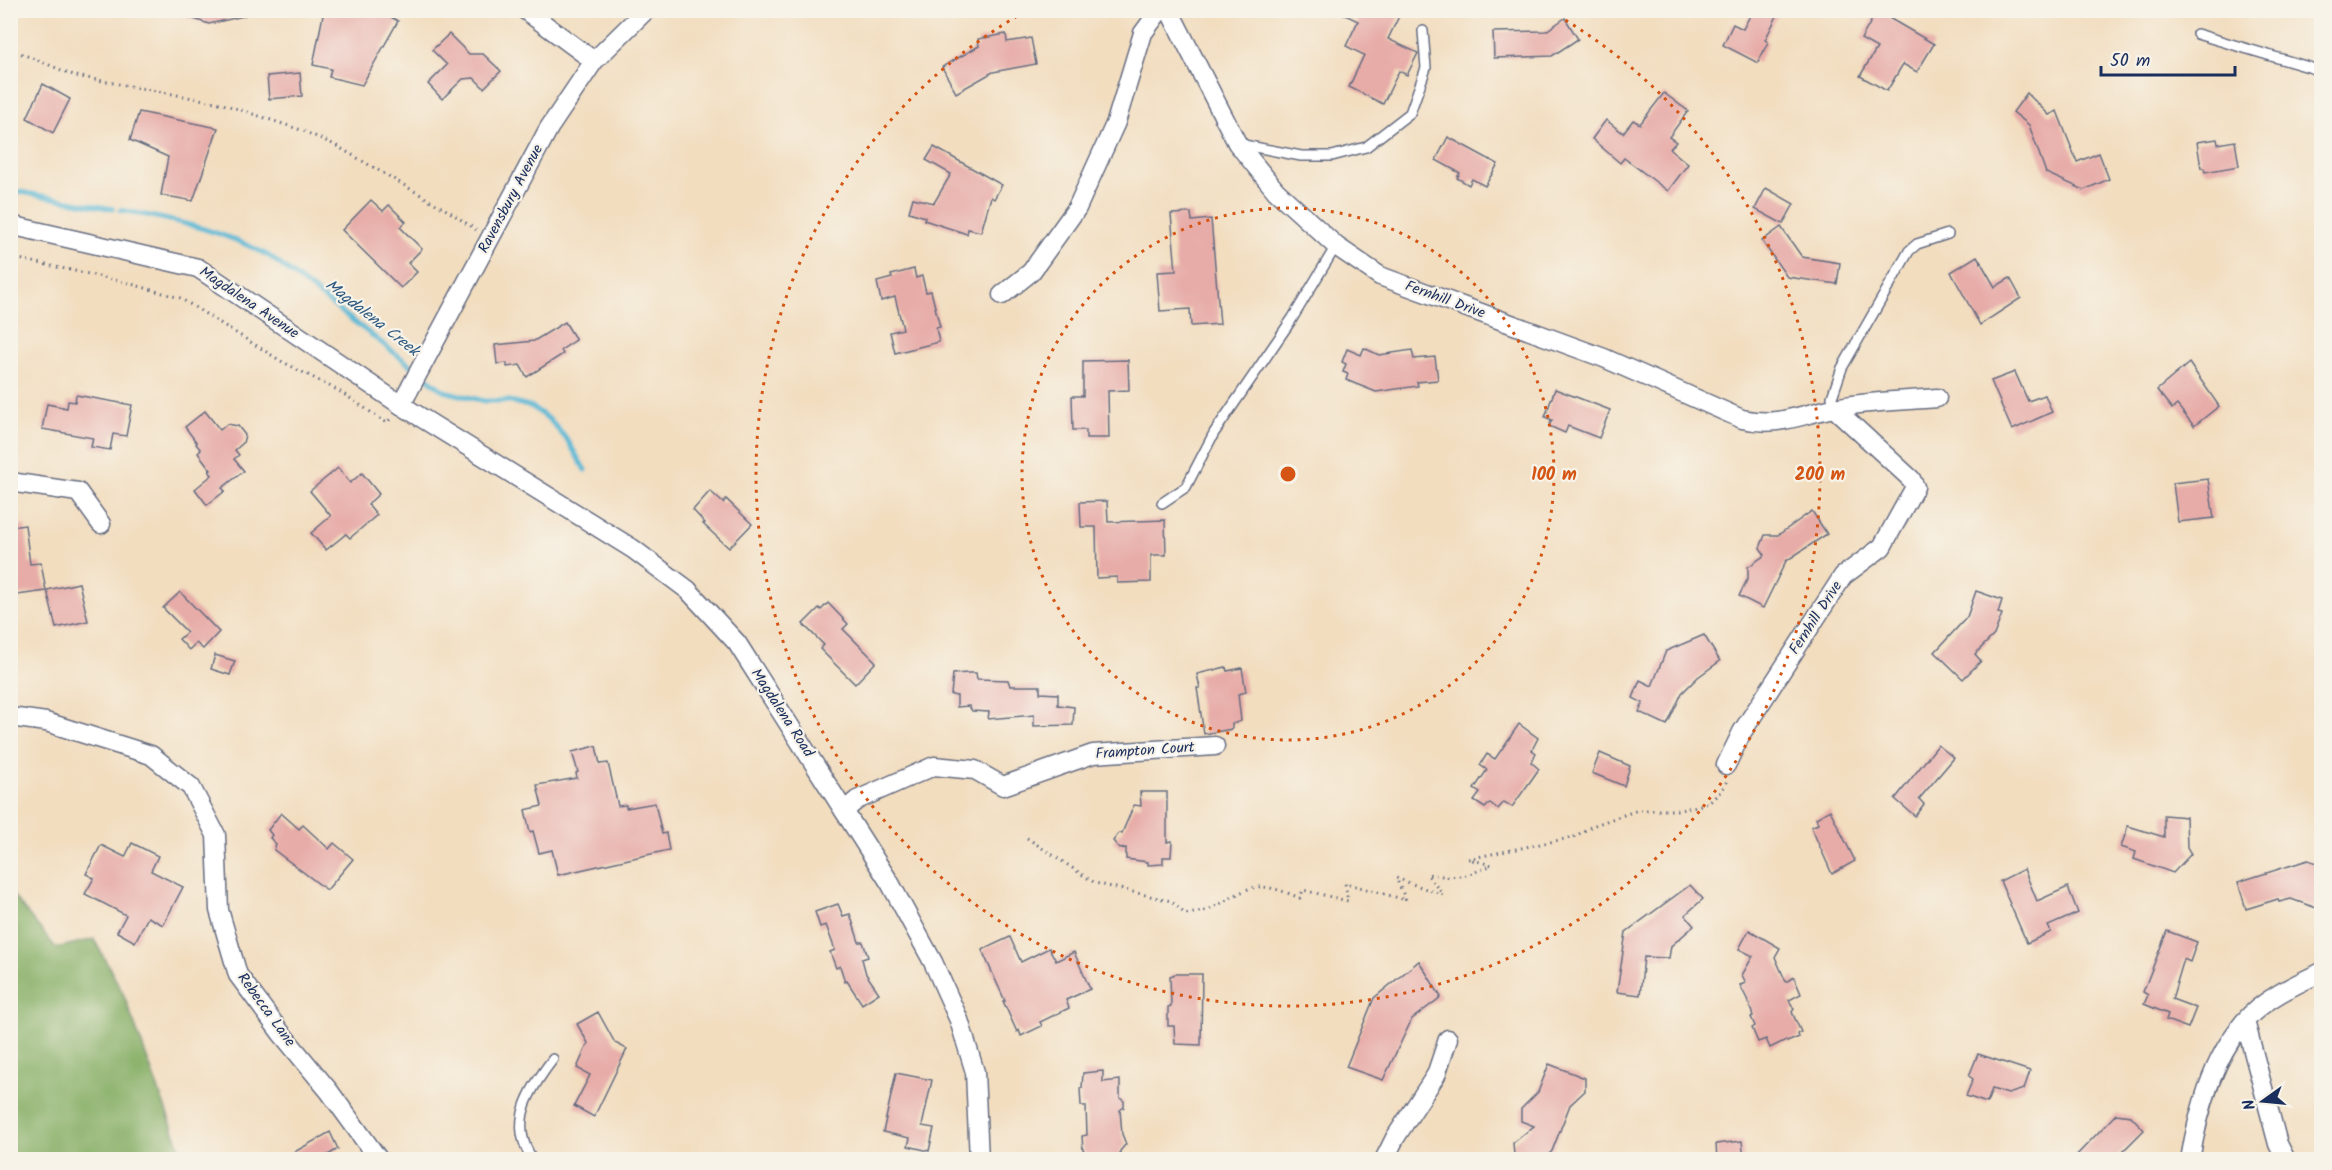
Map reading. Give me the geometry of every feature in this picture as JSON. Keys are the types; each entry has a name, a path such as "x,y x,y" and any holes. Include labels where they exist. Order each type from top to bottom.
{"street":[{"path":"525,10 594,61"},
{"name":"Ravensbury Avenue","path":"401,405 549,128 594,61 646,10"},
{"path":"1002,295 1031,272 1077,208 1116,122 1143,33 1160,10"},
{"name":"Fernhill Drive","path":"1169,10 1237,144 1276,191 1336,246 1380,276 1604,358 1742,418 1774,422 1834,408 1937,398"},
{"name":"Magdalena Avenue","path":"10,225 198,267 401,405"},
{"name":"Magdalena Road","path":"401,405 633,549 688,590 737,643 890,883 933,962 959,1020 975,1072 979,1160"},
{"name":"Fernhill Drive","path":"1726,765 1742,732 1843,576 1882,547 1915,487 1911,479 1834,408"},
{"path":"10,482 78,492 101,524"},
{"name":"Rebecca Lane","path":"10,717 45,722 151,755 191,786 216,835 219,910 238,975 281,1033 329,1091 379,1160"},
{"name":"Frampton Court","path":"844,811 857,800 934,766 975,770 1003,786 1093,754 1215,746"},
{"path":"2190,1160 2195,1129 2221,1055 2245,1021 2274,997 2322,972"},
{"path":"2245,1021 2278,1144 2286,1160"},
{"path":"1384,1160 1395,1138 1436,1075 1448,1039"}],"lane":[{"path":"1237,144 1301,156 1332,156 1366,147 1410,113 1426,68 1423,31"},
{"path":"2197,34 2322,71"},
{"path":"1834,408 1832,398 1834,386 1842,368 1909,251 1917,244 1948,234"},
{"path":"1162,503 1186,487 1214,433 1292,319 1336,246"},
{"path":"533,1160 522,1134 522,1111 528,1095 553,1059"}],"path":[{"path":"10,49 76,76 220,103 301,129 335,145 450,212 489,239"},
{"path":"10,257 121,281 180,298 387,423 401,405"},
{"path":"1027,838 1095,883 1171,901 1185,914 1205,912 1248,889 1277,889 1300,898 1303,890 1348,901 1345,883 1406,900 1396,878 1443,895 1427,874 1450,878 1464,877 1492,865 1468,859 1574,837 1592,826 1638,810 1680,810 1709,803 1722,790 1728,778 1726,765"}],"green space":[{"path":"10,892 56,948 94,939 123,993 184,1159 11,1159"}],"building":[{"path":"176,10 243,10 244,16 209,24 175,13"},
{"path":"324,10 379,10 398,21 362,85 329,77 331,69 313,65"},
{"path":"1335,10 1402,10 1388,39 1418,53 1407,75 1399,71 1383,104 1349,87 1364,55 1346,46 1358,21"},
{"path":"1753,10 1780,10 1765,40 1768,42 1758,63 1723,45 1733,24 1743,29"},
{"path":"1877,11 1934,44 1917,72 1903,64 1887,91 1860,76 1877,48 1861,39"},
{"path":"1565,18 1578,39 1552,56 1494,58 1493,32 1546,31"},
{"path":"449,34 469,54 483,54 501,71 484,88 474,78 463,79 442,99 428,84 447,65 432,50"},
{"path":"1006,34 1007,42 1031,38 1036,64 993,72 956,93 942,67 979,46 978,39"},
{"path":"300,73 302,96 269,99 267,76"},
{"path":"43,84 70,99 53,133 27,118"},
{"path":"1664,93 1688,111 1669,137 1676,142 1670,149 1688,164 1668,191 1624,158 1620,163 1592,139 1606,120 1623,133 1633,120 1640,124"},
{"path":"2027,93 2049,115 2057,111 2077,162 2099,153 2109,179 2084,190 2046,173 2029,125 2013,112"},
{"path":"139,112 218,128 193,201 161,195 168,157 130,140"},
{"path":"1448,137 1498,164 1485,186 1472,179 1469,185 1457,178 1460,173 1436,160"},
{"path":"2217,139 2218,144 2235,141 2239,166 2205,172 2204,168 2201,168 2197,142"},
{"path":"934,147 1002,185 994,199 991,197 981,232 968,229 967,234 924,220 925,217 909,212 913,198 934,203 951,174 926,160"},
{"path":"1766,188 1794,204 1783,224 1755,209"},
{"path":"371,200 383,211 389,205 406,222 400,227 422,249 408,263 417,272 401,288 342,230"},
{"path":"1191,213 1192,221 1211,219 1220,324 1191,326 1190,309 1160,311 1157,272 1176,271 1171,214"},
{"path":"1781,227 1802,257 1840,263 1837,284 1787,277 1762,241"},
{"path":"1977,256 1995,287 2010,278 2021,298 1980,325 1951,272"},
{"path":"914,269 916,278 922,276 926,292 931,291 940,327 936,328 939,342 895,353 890,332 903,329 895,297 881,301 877,282 892,278 891,275"},
{"path":"565,322 576,340 561,350 563,354 527,377 520,365 507,367 507,363 497,364 495,345 534,341"},
{"path":"1364,348 1379,355 1412,350 1414,359 1435,357 1438,380 1417,382 1418,386 1376,392 1346,380 1348,374 1343,372 1346,364 1342,362 1347,349 1361,355"},
{"path":"1128,360 1129,390 1108,391 1109,438 1086,438 1086,430 1073,430 1072,396 1083,396 1083,361"},
{"path":"2189,363 2219,406 2194,426 2177,405 2172,409 2157,390"},
{"path":"2015,372 2028,401 2045,395 2052,412 2012,430 1991,381"},
{"path":"1555,389 1610,410 1599,438 1568,426 1565,433 1549,426 1552,420 1545,417"},
{"path":"76,395 132,405 126,436 113,434 110,450 91,447 93,438 42,429 47,404 67,408 68,401 75,402"},
{"path":"205,411 220,430 227,424 238,426 245,435 243,443 235,450 239,455 234,459 244,471 222,488 225,491 207,505 195,489 212,475 209,471 211,470 198,453 201,450 185,427"},
{"path":"338,468 350,483 362,473 379,494 368,504 377,515 350,538 346,534 326,550 311,533 331,516 310,491"},
{"path":"2208,479 2214,518 2178,522 2173,483"},
{"path":"710,491 723,503 726,499 752,524 729,548 703,524 705,523 693,510"},
{"path":"1107,501 1108,522 1165,520 1166,555 1151,555 1151,582 1117,583 1117,577 1097,578 1096,527 1081,527 1080,502"},
{"path":"1812,511 1827,534 1786,561 1763,608 1739,596 1748,578 1748,567 1765,555 1760,548 1765,535 1778,535"},
{"path":"25,525 30,564 41,563 46,591 10,596 10,527"},
{"path":"79,583 88,621 56,628 47,590"},
{"path":"1976,591 2002,600 1998,613 2002,614 1994,635 1975,654 1981,661 1963,679 1935,652 1967,617"},
{"path":"180,592 219,632 203,649 196,643 189,650 179,639 187,632 163,608"},
{"path":"828,603 848,624 843,629 876,662 855,684 820,649 824,645 803,624 819,608 821,610"},
{"path":"1704,635 1720,661 1698,677 1682,693 1667,725 1639,712 1643,703 1633,698 1640,680 1652,686 1666,651"},
{"path":"215,655 235,661 230,675 211,669"},
{"path":"1226,667 1227,671 1242,668 1246,692 1238,694 1241,721 1232,724 1232,729 1204,734 1197,674"},
{"path":"976,673 977,679 1008,680 1010,686 1040,686 1040,693 1058,694 1058,705 1074,707 1073,725 1034,726 1034,715 988,719 989,712 972,711 969,706 957,707 957,696 951,695 953,674"},
{"path":"1519,724 1538,738 1532,750 1536,753 1531,762 1539,769 1512,807 1504,802 1498,809 1490,803 1485,808 1474,801 1480,793 1474,789 1487,770 1480,765 1487,754 1495,759"},
{"path":"1938,745 1954,758 1919,799 1924,804 1915,816 1895,799"},
{"path":"596,746 600,764 608,763 618,806 626,805 626,808 655,803 662,834 666,833 669,850 558,875 552,850 539,853 533,831 530,832 525,810 542,806 537,785 577,778 576,773 578,772 572,752"},
{"path":"1600,753 1630,766 1624,786 1592,773"},
{"path":"1140,792 1167,792 1167,842 1172,841 1171,857 1163,857 1163,864 1148,865 1148,862 1126,859 1126,848 1120,849 1113,841 1119,833 1122,833 1134,805 1141,806"},
{"path":"1830,810 1855,861 1832,874 1811,827 1818,824 1816,818"},
{"path":"281,813 299,829 303,825 329,849 334,843 353,859 327,890 274,850 276,844 270,838 272,835 268,830"},
{"path":"2164,815 2186,817 2187,847 2191,854 2173,873 2134,859 2136,852 2121,847 2128,826 2164,837"},
{"path":"132,843 158,856 151,871 183,887 163,925 148,917 135,942 117,932 126,915 85,894 94,878 86,874 101,845 125,857"},
{"path":"2308,860 2322,865 2322,910 2291,899 2279,902 2278,899 2246,909 2238,882"},
{"path":"2024,869 2037,901 2068,887 2078,913 2048,926 2051,932 2027,943 2000,881"},
{"path":"1690,885 1703,899 1685,915 1694,926 1671,946 1669,958 1644,957 1640,995 1617,992 1626,932"},
{"path":"838,904 843,916 850,914 859,942 863,942 868,957 862,959 866,974 879,993 862,1004 847,981 845,982 840,966 836,968 830,952 835,950 826,925 820,927 815,912"},
{"path":"1749,930 1780,948 1775,957 1786,982 1794,977 1801,994 1789,1000 1801,1032 1798,1034 1799,1037 1787,1042 1786,1040 1770,1048 1766,1039 1758,1042 1752,1028 1755,1026 1749,1003 1740,985 1746,983 1742,975 1753,956 1739,949"},
{"path":"2167,931 2197,942 2190,962 2184,959 2172,999 2196,1008 2188,1028 2166,1020 2168,1014 2144,1004 2148,995 2143,992"},
{"path":"1010,937 1021,962 1049,948 1056,961 1074,952 1090,989 1066,1000 1069,1008 1040,1022 1042,1026 1021,1036 1019,1030 1017,1032 982,950"},
{"path":"1419,961 1441,997 1412,1019 1383,1080 1346,1067 1374,998"},
{"path":"1202,974 1201,1045 1175,1044 1174,1026 1168,1026 1168,1007 1171,1006 1170,976"},
{"path":"598,1012 615,1043 627,1049 594,1117 574,1106 590,1075 577,1068 588,1043 577,1024"},
{"path":"1978,1054 2030,1071 2024,1089 2008,1094 1992,1089 1987,1103 1966,1096 1973,1079 1969,1076"},
{"path":"1549,1064 1585,1078 1585,1091 1570,1105 1552,1151 1544,1160 1520,1160 1520,1157 1514,1155 1513,1143 1534,1126 1521,1121 1521,1109 1538,1092"},
{"path":"1103,1071 1103,1082 1120,1080 1120,1098 1124,1101 1124,1107 1120,1110 1122,1134 1126,1144 1120,1151 1121,1160 1090,1160 1083,1150 1082,1136 1087,1135 1086,1106 1081,1106 1080,1088 1082,1088 1083,1073"},
{"path":"896,1073 932,1080 922,1126 934,1128 929,1151 908,1146 910,1138 883,1132"},
{"path":"2116,1114 2131,1116 2144,1130 2114,1160 2072,1160"},
{"path":"330,1132 338,1149 320,1160 280,1160"},
{"path":"1742,1141 1744,1160 1717,1160 1716,1144"}],"waterway":[{"name":"Magdalena Creek","path":"10,190 113,209"},
{"name":"Magdalena Creek","path":"121,210 215,232 269,256 444,391 484,401 509,401 532,407 550,420 568,441 585,470"}]}
